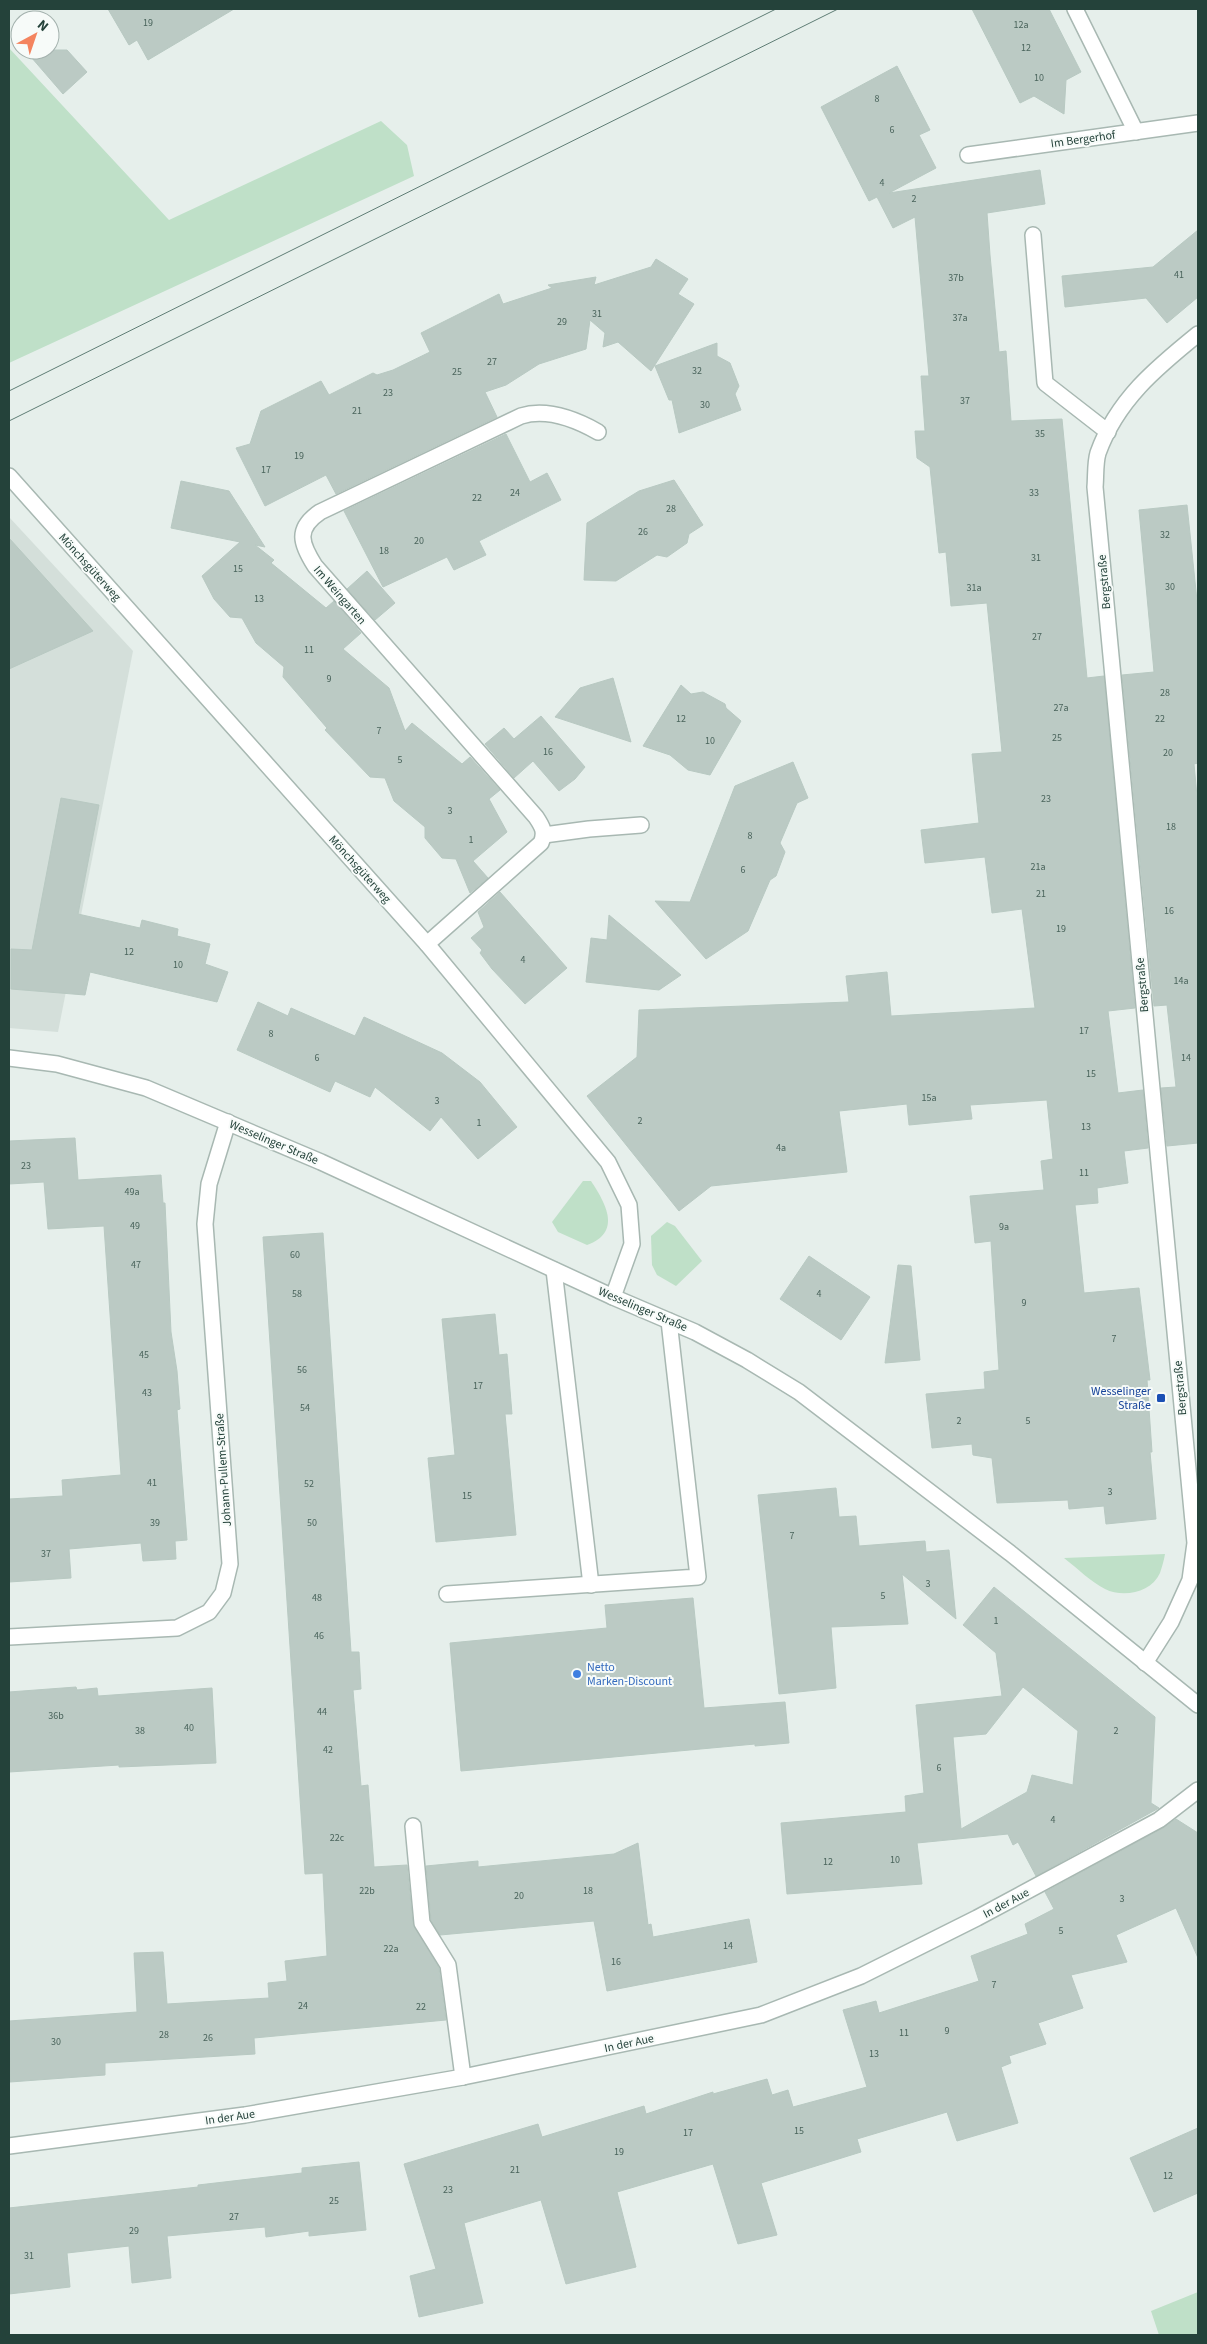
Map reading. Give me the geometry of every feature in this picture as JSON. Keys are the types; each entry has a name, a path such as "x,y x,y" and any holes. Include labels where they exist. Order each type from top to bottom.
{"street":[{"path":"1076,9 1136,132"},
{"name":"Im Bergerhof","path":"968,155 1198,124"},
{"path":"1032,235 1045,382 1108,432"},
{"name":"Bergstraße","path":"1144,1663 1171,1622 1190,1580 1195,1543 1095,487 1098,454 1119,413 1149,374 1198,334"},
{"name":"Im Weingarten","path":"544,836 536,817 315,566 306,552 302,539 303,529 310,519 320,512 521,416 532,413 546,413 577,420 598,432"},
{"name":"Mönchsgüterweg","path":"9,476 427,944 608,1162 629,1204 632,1244 613,1297"},
{"path":"427,944 542,843 544,836 588,829 641,825"},
{"name":"Wesselinger Straße","path":"9,1058 57,1064 146,1088 321,1162 669,1321 746,1360 800,1392 1010,1553 1198,1705"},
{"name":"Johann-Pullem-Straße","path":"9,1638 177,1628 210,1612 223,1594 230,1564 205,1224 209,1184 228,1122"},
{"path":"554,1270 591,1585"},
{"path":"447,1594 698,1577 669,1321"},
{"name":"In der Aue","path":"9,2146 245,2115 463,2077 762,2016 861,1976 978,1918 1159,1820 1198,1790"},
{"path":"413,1826 422,1923 448,1965 463,2077"}],"shaded area":[{"path":"9,517 133,651 58,1032 9,1028"}],"green space":[{"path":"9,48 10,60 20,60 169,220 381,121 407,145 414,176 9,363"},
{"path":"583,1181 591,1181 602,1199 608,1217 608,1225 604,1233 587,1245 558,1232 552,1222"},
{"path":"667,1222 675,1226 702,1261 676,1286 657,1275 652,1265 651,1236"},
{"path":"1165,1554 1156,1580 1143,1589 1128,1593 1112,1592 1105,1589 1089,1579 1064,1558"},
{"path":"1198,2292 1198,2335 1159,2335 1151,2311"}],"building":[{"path":"108,9 234,9 148,60 137,40 129,45"},
{"path":"972,9 1049,9 1081,72 1066,80 1064,114 1034,96 1020,103"},
{"path":"60,50 67,50 87,72 63,94 34,60 60,60"},
{"path":"897,66 930,130 919,135 936,168 889,193 1040,170 1045,204 987,213 990,255 999,352 1006,351 1011,421 1062,419 1087,678 1104,676 1135,1008 1108,1011 1118,1093 1143,1090 1148,1148 1124,1151 1128,1183 1097,1188 1098,1203 1075,1205 1084,1293 1139,1288 1150,1380 1147,1380 1152,1452 1150,1452 1156,1519 1106,1524 1104,1506 1069,1509 1068,1500 997,1503 992,1458 973,1455 972,1444 932,1448 926,1394 985,1389 984,1372 999,1370 991,1241 975,1243 970,1196 1044,1190 1041,1161 1053,1159 1047,1100 970,1105 972,1119 909,1125 907,1104 839,1111 847,1172 711,1186 679,1211 587,1096 637,1057 639,1010 849,1002 846,976 887,972 891,1016 1035,1008 1022,909 992,913 985,857 925,863 921,830 979,823 972,754 1002,752 987,603 951,606 946,552 939,553 930,467 917,458 915,431 925,431 921,376 929,376 915,217 893,228 877,197 869,201 821,107"},
{"path":"1198,230 1198,297 1167,323 1146,298 1065,307 1062,276 1153,267"},
{"path":"656,259 688,279 678,294 694,304 651,371 618,342 603,347 605,333 590,320 586,349 539,364 506,385 485,392 497,417 336,494 326,475 265,506 236,448 250,444 261,411 321,381 329,395 373,373 377,375 393,370 430,352 421,333 499,294 503,304 552,288 548,285 596,277 594,285 651,267"},
{"path":"717,343 717,356 730,363 739,386 735,394 741,410 679,433 672,400 669,400 655,366"},
{"path":"506,434 530,482 547,473 561,500 479,541 486,555 454,570 447,557 383,587 344,511"},
{"path":"674,480 703,525 689,534 687,543 667,557 657,555 616,581 584,580 587,523 639,491"},
{"path":"181,481 229,491 265,547 255,545 274,560 271,563 326,608 334,601 361,633 343,649 389,688 405,731 412,723 462,764 470,757 500,790 489,799 507,832 473,861 488,878 470,893 456,859 442,858 425,838 425,827 394,801 385,778 370,777 325,730 327,728 283,677 284,667 256,643 242,618 230,617 214,599 202,576 240,542 171,528"},
{"path":"1187,505 1198,610 1198,763 1194,764 1198,807 1198,1143 1167,1146 1161,1088 1176,1087 1167,1005 1154,1006 1122,675 1154,672 1139,510"},
{"path":"9,538 93,631 9,669"},
{"path":"367,571 395,603 375,620 347,589"},
{"path":"613,678 631,742 555,717 580,688"},
{"path":"681,685 691,694 703,692 725,704 726,708 741,721 710,775 688,770 670,755 643,746"},
{"path":"541,716 585,767 575,779 559,791 533,761 514,778 485,744 504,728 514,739"},
{"path":"793,762 808,798 797,803 780,843 785,852 776,876 770,880 748,931 706,959 655,901 690,902 735,786"},
{"path":"61,798 99,805 78,914 140,928 142,920 178,929 177,936 210,944 205,964 228,972 217,1002 90,972 85,995 11,989 11,949 32,950"},
{"path":"500,892 567,968 525,1004 492,969 480,953 482,950 471,938 484,927 478,912"},
{"path":"609,915 681,975 659,990 586,982 591,938 607,940"},
{"path":"258,1002 288,1016 291,1008 355,1036 364,1017 442,1053 480,1082 517,1127 478,1159 441,1117 430,1131 375,1087 370,1097 335,1081 330,1092 237,1050"},
{"path":"75,1138 78,1180 161,1175 163,1203 165,1203 171,1332 180,1409 177,1410 187,1540 175,1541 176,1559 143,1561 141,1543 69,1549 71,1578 9,1582 9,1499 63,1496 62,1480 121,1475 104,1226 48,1229 44,1182 9,1184 9,1141"},
{"path":"323,1233 351,1652 359,1652 361,1689 353,1690 361,1786 368,1785 374,1867 407,1865 413,1924 439,1968 446,2020 254,2038 255,2054 105,2063 105,2075 10,2082 9,2021 137,2012 134,1953 163,1952 167,2004 269,1998 268,1983 287,1981 285,1961 327,1956 323,1873 305,1874 263,1237"},
{"path":"809,1256 870,1297 841,1340 780,1299"},
{"path":"898,1265 911,1266 920,1360 885,1363"},
{"path":"495,1314 499,1355 507,1354 512,1414 505,1414 516,1535 436,1542 428,1458 455,1455 442,1319"},
{"path":"836,1488 839,1517 856,1516 859,1546 925,1541 926,1552 949,1550 956,1619 902,1574 908,1624 831,1627 836,1688 779,1694 758,1495"},
{"path":"994,1587 1155,1717 1151,1803 1159,1808 1036,1876 1018,1842 1013,1845 1008,1834 917,1843 922,1884 787,1894 781,1823 906,1812 905,1796 924,1793 916,1705 1002,1696 996,1653 963,1625","holes":["1023,1687 1078,1731 1073,1785 1032,1775 1027,1792 961,1829 953,1737 986,1734"]},
{"name":"Netto Marken-Discount","path":"693,1598 704,1708 785,1702 789,1743 755,1746 755,1744 461,1771 450,1643 607,1628 605,1605"},
{"path":"76,1687 77,1690 97,1688 98,1696 212,1688 216,1763 119,1767 119,1765 9,1772 9,1692"},
{"path":"1176,1819 1198,1833 1198,1958 1176,1908 1116,1935 1127,1962 1071,1975 1083,2008 1038,2023 1046,2044 1009,2056 1011,2063 1001,2067 1018,2123 957,2141 947,2112 857,2139 861,2152 761,2183 777,2235 738,2244 713,2164 617,2192 636,2267 566,2284 541,2200 464,2223 483,2303 419,2317 410,2276 436,2269 404,2164 538,2124 542,2137 644,2106 646,2114 713,2092 713,2094 767,2079 772,2095 788,2090 793,2107 867,2087 843,2010 876,2001 879,2013 979,1981 971,1956 1028,1934 1025,1924 1054,1909 1045,1892 1163,1828"},
{"path":"638,1843 648,1925 651,1924 653,1937 749,1919 757,1962 607,1991 594,1921 440,1935 431,1920 426,1866 478,1861 478,1867 614,1854"},
{"path":"1198,2128 1198,2193 1154,2212 1130,2158"},
{"path":"359,2162 366,2230 309,2236 309,2231 266,2237 265,2227 167,2236 171,2278 132,2283 129,2246 67,2253 70,2287 9,2294 9,2208 198,2187 198,2185 302,2173 302,2168"}],"tram line":[{"path":"9,391 776,9"},
{"path":"9,421 838,9"}],"place":[{"name":"Wesselinger Straße","path":"1161,1398"},
{"name":"Netto Marken-Discount","path":"577,1674"}]}
